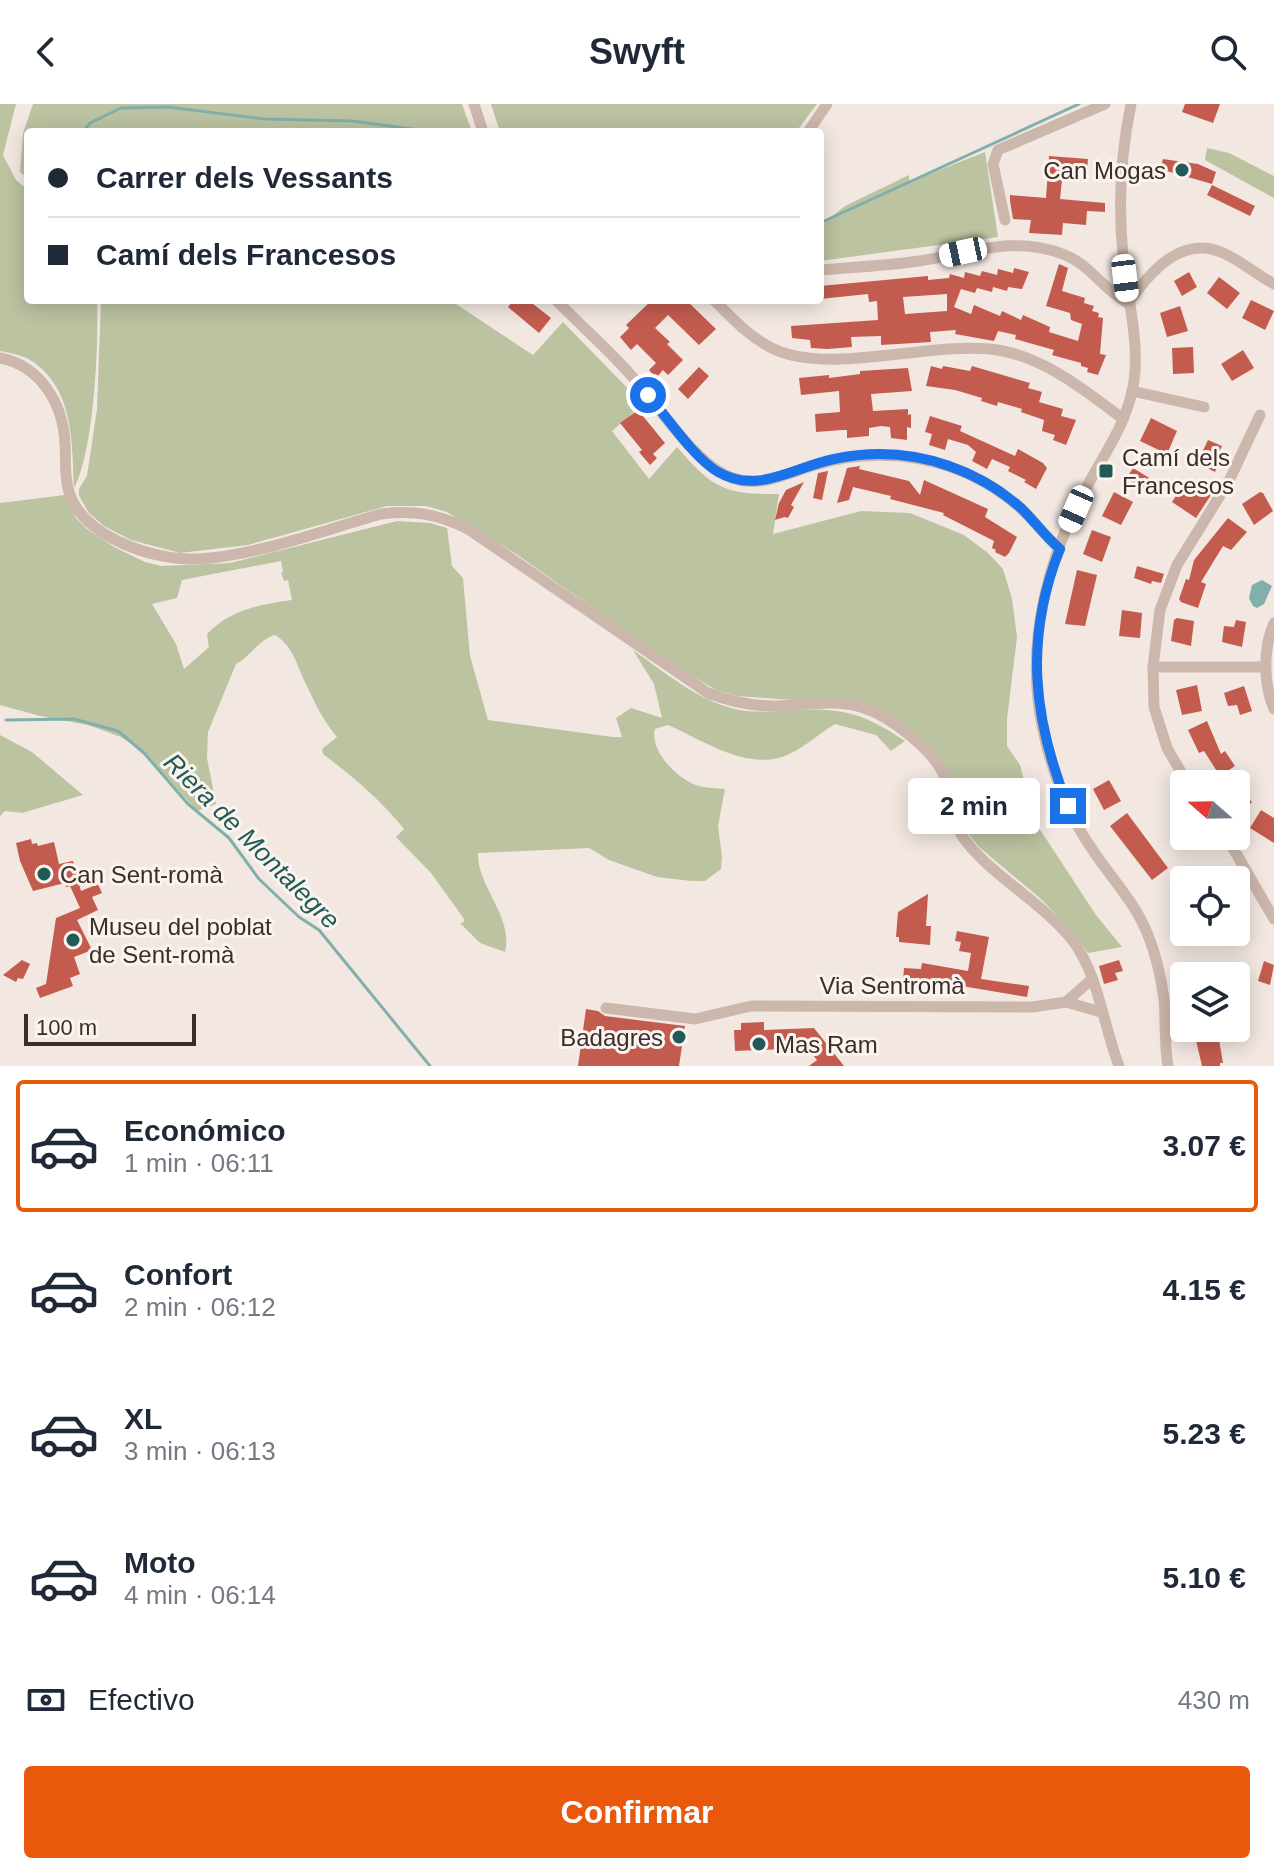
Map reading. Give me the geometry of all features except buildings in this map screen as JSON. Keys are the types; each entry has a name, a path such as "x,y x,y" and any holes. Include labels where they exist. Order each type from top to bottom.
{"street":[{"path":"474,104 482,128"},
{"path":"811,128 827,104"},
{"path":"1005,220 993,164 998,150 1105,104"},
{"path":"1131,104 1122,166 1120,222 1136,369 1123,419 1076,509 1045,594 1036,674 1042,725 1053,768 1068,806 1091,848 1132,903 1148,934 1159,967 1168,1066"},
{"path":"824,270 919,261 998,245 1029,245 1076,260 1128,303"},
{"path":"1128,303 1172,255 1190,249 1207,248 1231,256 1274,284"},
{"path":"1132,325 1149,277"},
{"path":"560,304 630,374 700,457 719,472 736,479 757,482 833,459 863,455 930,460 988,483 1020,508 1060,549"},
{"path":"718,304 761,342 807,359 964,348 991,349 1021,356 1055,372 1123,419"},
{"path":"0,358 34,372 56,403 62,421 69,491 77,508 97,529 141,551 179,559 224,556 381,514 404,512 438,515 468,529 708,693 733,703 771,706 837,703 882,715 938,765 945,778 961,835 1073,941 1092,979 1119,1066"},
{"path":"1132,391 1204,407"},
{"path":"1180,770 1167,748 1154,707 1153,667 1160,610 1167,586 1229,481 1260,415"},
{"path":"1274,623 1266,646 1266,667 1274,709"},
{"path":"1153,667 1266,667"},
{"path":"1234,850 1274,919"},
{"path":"1066,1002 1092,979"},
{"name":"Via Sentromà","path":"606,1008 695,1019 751,1006 1033,1007 1066,1002 1101,1012"}],"green space":[{"path":"0,104 16,104 3,155 16,180 24,187 24,304 97,304 91,424 81,472 74,488 68,417 55,385 30,360 0,351"},
{"path":"33,104 462,104 471,128 25,128"},
{"path":"491,104 817,104 799,128 499,128"},
{"path":"24,130 24,176 20,172"},
{"path":"1207,148 1229,153 1274,176 1274,198 1205,160"},
{"path":"985,152 998,237 824,260 824,223 845,206 909,175 909,182"},
{"path":"101,304 456,304 533,355 563,322 643,404 612,431 649,479 677,447 700,472 721,486 745,493 779,494 773,534 861,511 910,513 964,535 1003,569 1012,599 1017,637 1007,719 1007,746 1020,765 1035,822 1096,915 1122,947 1088,953 1073,932 1041,899 979,847 969,835 951,779 889,715 792,700 737,696 716,690 679,668 516,554 447,512 426,506 387,506 248,545 180,553 131,540 104,526 89,513 79,496 79,489 87,476 97,409"},
{"path":"65,495 76,518 87,529 116,548 161,566 230,563 397,521 430,523 447,528 452,566 463,578 470,656 488,720 622,737 616,718 631,708 662,718 654,684 633,650 684,686 725,706 754,711 813,709 841,712 866,719 905,741 891,751 876,735 835,724 803,747 768,760 738,756 668,725 655,729 654,738 661,755 675,772 699,786 725,789 718,826 721,869 705,881 691,881 657,877 609,860 589,848 478,853 483,878 504,927 505,952 480,943 460,923 464,919 431,873 396,837 404,829 366,789 323,754 322,749 337,737 319,711 290,650 275,635 236,664 208,732 207,758 216,804 197,811 145,753 121,737 88,725 0,705 0,503","holes":["281,561 292,600 258,606 226,619 207,634 209,647 184,669 176,644 152,604 177,598 182,580"]},
{"path":"0,735 32,752 83,795 22,813 5,811 0,816"}],"water":[{"path":"1262,580 1272,586 1264,604 1257,608 1249,598 1252,585"}],"waterway":[{"path":"824,221 1079,104"},
{"path":"86,128 90,123 121,108 168,107 265,119 352,121 404,128"},
{"name":"Riera de Montalegre","path":"6,720 74,719 118,731 144,753 188,804 229,838 259,879 299,917 319,930 430,1066"}],"place":[{"name":"Can Mogas","path":"1182,170"},
{"name":"Camí dels Francesos","path":"1106,471"},
{"name":"Can Sent-romà","path":"44,874"},
{"name":"Museu del poblat de Sent-romà","path":"73,940"},
{"name":"Badagres","path":"679,1037"},
{"name":"Mas Ram","path":"759,1044"}],"route":[{"path":"648,395 700,457 719,472 736,479 747,482 770,480 833,459 885,454 906,456 949,466 988,483 1020,508 1060,549 1045,594 1036,674 1042,725 1053,768 1068,806"}]}
